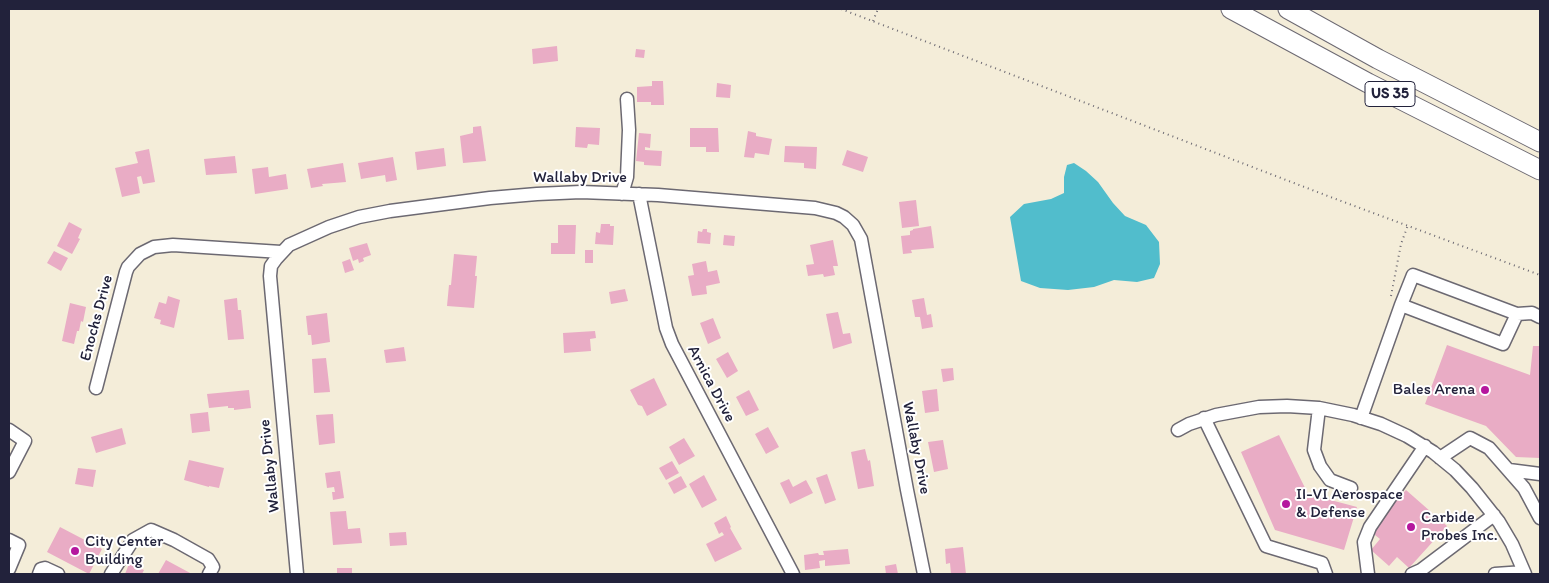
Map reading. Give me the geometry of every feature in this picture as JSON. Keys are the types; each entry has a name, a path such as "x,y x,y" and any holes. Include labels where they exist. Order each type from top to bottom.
{"highway":[{"name":"US 35","path":"1289,9 1378,60 1540,142"},
{"name":"US 35","path":"1237,12 1368,83 1540,170"}],"street":[{"path":"622,194 627,178 629,130 627,99"},
{"name":"Wallaby Drive","path":"297,574 270,276 272,266 281,252 289,245 329,227 359,217 390,211 538,194 582,192 639,194 815,208 836,213 853,225 861,239 924,574"},
{"name":"Arnica Drive","path":"639,194 666,328 672,344 793,574"},
{"name":"Enochs Drive","path":"96,388 126,272 140,254 154,247 173,245 281,252"},
{"path":"1361,418 1413,275 1517,314 1532,313 1540,317"},
{"path":"1401,305 1503,344 1517,314"},
{"path":"1178,430 1204,418 1243,409 1287,406 1319,408 1361,418 1407,436 1425,446 1440,458 1472,488 1494,515 1512,544 1525,573 1496,574"},
{"path":"1319,408 1314,450 1320,466 1330,480 1351,488"},
{"path":"1204,418 1266,546 1322,563 1326,574"},
{"path":"9,430 25,441 9,472"},
{"path":"1440,458 1470,438 1489,448 1524,488 1540,518"},
{"path":"1368,574 1364,542 1370,527 1425,446"},
{"path":"1509,470 1540,474"},
{"path":"1416,572 1494,515"},
{"path":"111,574 133,540 151,530 174,540 208,559 213,567 209,574"},
{"path":"9,540 19,545 9,570"},
{"path":"38,574 41,569 45,568 58,574"}],"path":[{"path":"842,9 1333,198 1540,275"},
{"path":"873,20 878,9"}],"water":[{"path":"1074,163 1098,182 1125,216 1146,225 1159,242 1160,264 1154,278 1137,282 1114,280 1094,287 1068,290 1040,288 1021,281 1010,217 1024,204 1051,199 1064,193 1064,177 1067,165"}],"building":[{"path":"557,46 558,61 533,64 532,49"},
{"path":"636,49 645,50 644,58 635,57"},
{"path":"652,81 663,81 664,105 651,105 651,102 637,102 637,87 652,86"},
{"path":"717,83 731,85 730,98 716,97"},
{"path":"481,126 486,161 463,163 460,136 473,133 473,127"},
{"path":"576,127 600,128 599,145 588,144 587,148 575,147"},
{"path":"690,128 718,128 719,152 706,152 706,147 690,147"},
{"path":"748,131 756,133 756,136 772,139 769,155 755,153 754,158 744,157"},
{"path":"639,133 651,134 650,148 645,147 645,150 662,151 661,166 644,165 644,162 636,161"},
{"path":"785,146 817,147 816,169 804,168 804,163 784,162"},
{"path":"444,148 446,166 417,170 415,152"},
{"path":"149,149 155,182 143,184 141,176 137,177 140,193 122,197 115,168 138,163 135,152"},
{"path":"847,150 868,157 863,172 842,165"},
{"path":"235,156 237,173 206,175 204,159"},
{"path":"393,157 397,180 386,182 385,175 361,179 358,163"},
{"path":"343,163 346,182 322,184 323,186 311,188 307,169"},
{"path":"268,167 269,177 286,174 288,189 255,194 252,169"},
{"path":"916,200 919,226 902,228 899,202"},
{"path":"69,222 82,229 78,238 80,239 72,254 57,246"},
{"path":"601,224 614,226 613,245 595,244 596,232 600,233"},
{"path":"558,225 576,225 575,254 551,254 551,243 558,243"},
{"path":"931,226 934,248 911,250 912,253 903,254 901,236 910,235 910,231 913,229"},
{"path":"703,229 707,229 707,232 711,233 710,244 697,243 698,231 702,232"},
{"path":"724,235 735,236 734,246 723,245"},
{"path":"833,240 838,266 833,266 835,275 824,277 823,274 808,276 806,265 814,264 810,245"},
{"path":"367,243 371,255 363,258 364,261 359,263 358,259 353,261 349,248"},
{"path":"585,250 593,250 593,263 585,263"},
{"path":"54,251 68,258 61,271 47,263"},
{"path":"454,254 477,256 474,308 447,306"},
{"path":"350,259 354,270 345,273 342,262"},
{"path":"706,261 708,272 717,270 720,283 706,286 707,294 692,296 688,276 694,275 692,264"},
{"path":"625,289 628,301 611,304 609,292"},
{"path":"168,296 180,300 174,328 160,324 161,320 154,318 159,302 166,304"},
{"path":"237,298 238,310 241,310 244,339 228,340 224,300"},
{"path":"924,298 927,315 931,314 933,327 922,329 920,317 915,317 912,300"},
{"path":"70,303 86,307 83,322 81,321 74,344 62,341"},
{"path":"838,312 843,334 850,333 852,343 833,349 826,314"},
{"path":"327,313 330,342 312,345 311,335 308,335 306,316"},
{"path":"713,318 721,338 708,344 700,323"},
{"path":"595,331 596,338 590,339 591,351 564,353 563,333"},
{"name":"Bales Arena","path":"1447,345 1530,375 1533,346 1540,346 1540,458 1516,457 1486,426 1425,404"},
{"path":"404,347 406,361 386,363 384,350"},
{"path":"728,352 738,371 727,378 716,359"},
{"path":"326,358 330,392 314,393 312,359"},
{"path":"953,368 954,380 943,382 941,369"},
{"path":"654,378 667,405 647,416 642,406 638,405 630,390"},
{"path":"937,389 939,411 925,413 922,391"},
{"path":"249,390 251,408 234,410 234,408 228,408 228,406 209,408 207,394"},
{"path":"749,390 759,410 746,416 736,397"},
{"path":"208,412 210,431 192,433 190,414"},
{"path":"333,414 335,443 319,445 316,415"},
{"path":"768,427 779,447 766,454 755,434"},
{"path":"122,428 126,444 96,453 91,437"},
{"path":"1279,435 1308,494 1357,507 1344,550 1275,530 1241,452"},
{"path":"684,438 695,456 679,465 669,447"},
{"path":"943,440 948,469 934,472 928,442"},
{"path":"865,449 868,461 870,460 874,486 858,489 851,452"},
{"path":"189,460 224,468 219,488 184,480"},
{"path":"672,461 679,473 666,480 659,468"},
{"path":"78,468 96,470 93,487 75,484"},
{"path":"340,471 344,498 333,500 332,492 335,492 334,487 327,488 325,473"},
{"path":"827,474 836,500 825,504 816,478"},
{"path":"704,475 717,500 702,508 689,484"},
{"path":"681,476 687,487 674,494 668,483"},
{"path":"789,479 793,487 806,480 813,493 790,504 780,483"},
{"path":"1406,490 1447,526 1409,568 1397,557 1389,566 1371,550 1380,539 1370,531"},
{"path":"346,511 348,529 360,528 362,543 333,545 330,512"},
{"path":"726,516 730,528 742,549 715,562 706,544 724,535 722,532 719,534 714,523"},
{"name":"City Center Building","path":"60,527 102,549 89,574 47,552"},
{"path":"406,532 407,545 390,546 389,533"},
{"path":"963,547 966,574 951,574 950,563 946,564 945,549"},
{"path":"848,549 850,564 825,566 825,560 819,561 820,568 805,570 804,555 818,553 819,555 824,555 823,551"},
{"path":"166,560 192,574 158,574"},
{"path":"129,564 144,570 142,574 125,574"},
{"path":"896,564 898,574 886,574 885,566"},
{"path":"337,568 352,568 352,574 337,574"}],"place":[{"name":"Bales Arena","path":"1485,390"},
{"name":"II-VI Aerospace & Defense","path":"1286,504"},
{"name":"Carbide Probes Inc.","path":"1411,527"},
{"name":"City Center Building","path":"75,551"}]}
